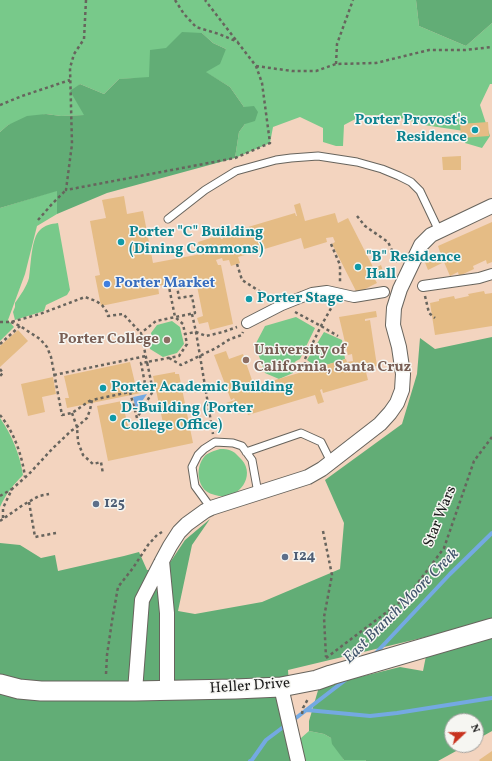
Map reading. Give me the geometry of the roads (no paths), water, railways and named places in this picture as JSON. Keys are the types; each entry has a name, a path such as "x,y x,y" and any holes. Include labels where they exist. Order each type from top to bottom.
{"main road":[{"name":"Heller Drive","path":"0,684 19,689 41,691 135,691 281,687 317,680 329,666 393,657 492,628"}],"street":[{"path":"135,691 142,600 170,546 179,532 187,524 211,508 308,477 322,469 380,424 397,403 402,390 403,374 399,347 393,325 394,308 400,289 421,245 431,235 492,206"},
{"path":"423,286 479,278 492,274"},
{"path":"247,322 282,305 312,293 327,291 354,297 384,292"},
{"path":"162,561 167,613 167,690"},
{"path":"281,687 298,761"}],"lane":[{"path":"168,219 205,190 236,171 276,160 318,156 382,169 411,182 420,191 439,231"},
{"path":"246,452 301,433 321,442 331,462"},
{"path":"211,508 195,486 192,467 198,455 215,442 233,443 242,446 252,460 258,493"}],"water":[{"path":"147,394 136,410 133,397"}],"waterway":[{"name":"East Branch Moore Creek","path":"374,655 450,574 492,533"},
{"name":"East Branch Moore Creek","path":"292,721 348,678"},
{"name":"East Branch Moore Creek","path":"307,710 370,716 492,698"},
{"name":"East Branch Moore Creek","path":"250,761 266,740 286,725"}],"place":[{"name":"Porter Provost's Residence","path":"475,130"},
{"name":"Porter \"C\" Building (Dining Commons)","path":"121,242"},
{"name":"\"B\" Residence Hall","path":"358,267"},
{"name":"Porter Market","path":"107,284"},
{"name":"Porter Stage","path":"249,299"},
{"name":"Porter College","path":"167,340"},
{"name":"University of California, Santa Cruz","path":"246,360"},
{"name":"Porter Academic Building","path":"103,388"},
{"name":"D-Building (Porter College Office)","path":"113,418"},
{"name":"125","path":"96,504"},
{"name":"124","path":"285,557"}]}
